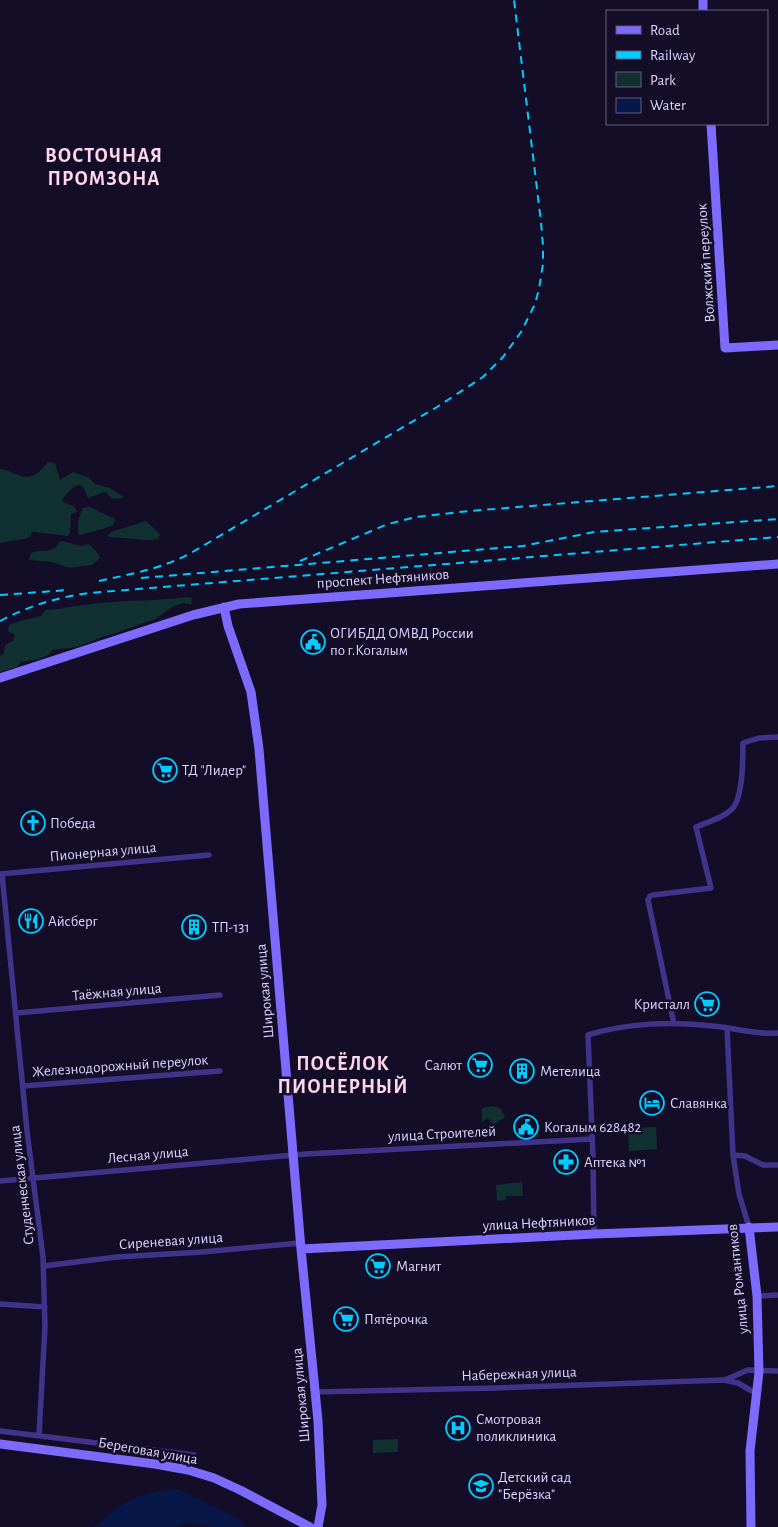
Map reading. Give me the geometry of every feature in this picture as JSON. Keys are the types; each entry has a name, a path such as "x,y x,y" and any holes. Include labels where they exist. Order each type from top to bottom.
{"street":[{"name":"Волжский переулок","path":"711,125 725,348 778,344"},
{"name":"проспект Нефтяников","path":"0,678 193,615 224,607 264,601 778,564"},
{"name":"Широкая улица","path":"224,607 228,626 250,692 256,722 301,1246 318,1420 322,1505 318,1527"},
{"path":"674,1024 648,900 653,895 711,888 696,827 726,813 735,806 739,794 743,743 759,738 778,737"},
{"name":"Пионерная улица","path":"1,874 209,855"},
{"name":"Студенческая улица","path":"1,874 43,1266 45,1307 44,1363 39,1435"},
{"name":"Таёжная улица","path":"16,1013 220,995"},
{"path":"594,1234 588,1035 617,1028 674,1024 708,1025 748,1032 778,1033"},
{"name":"улица Романтиков","path":"728,1028 733,1155 738,1194 749,1227 757,1296 759,1372 750,1451 751,1527"},
{"name":"Железнодорожный переулок","path":"23,1086 220,1071"},
{"name":"улица Строителей","path":"293,1155 592,1139"},
{"name":"Лесная улица","path":"2,1181 293,1155"},
{"path":"733,1155 745,1156 763,1165 778,1165"},
{"name":"улица Нефтяников","path":"301,1246 778,1227"},
{"name":"Сиреневая улица","path":"43,1266 110,1258 301,1246"},
{"path":"757,1296 778,1295"},
{"path":"0,1304 45,1307"},
{"name":"Набережная улица","path":"724,1380 744,1371 778,1371"},
{"name":"Набережная улица","path":"315,1392 724,1380 738,1383 757,1394"},
{"path":"0,1431 194,1455"},
{"name":"Береговая улица","path":"0,1444 156,1464 188,1470 231,1486 310,1527"},
{"name":"Береговая улица","path":"0,1450 156,1470 193,1477 211,1483 299,1527"}],"green space":[{"path":"48,462 55,463 60,480 73,472 88,477 95,484 110,488 124,497 114,499 107,492 104,492 88,498 83,487 77,485 62,499 63,502 73,506 77,512 71,514 70,533 68,536 34,532 28,538 0,543 0,469 27,477 36,474"},
{"path":"90,507 115,519 113,525 80,535 78,534 78,527 80,514 83,508"},
{"path":"146,521 160,534 158,539 109,537 108,535 111,532"},
{"path":"63,541 81,546 89,544 100,558 92,565 69,568 52,562 29,560 31,553 51,550 59,542"},
{"path":"192,598 191,604 183,603 174,606 155,619 77,647 53,650 48,655 39,659 21,662 17,667 0,672 0,656 4,653 5,645 13,641 15,634 8,632 9,625 41,616 45,610 123,601"},
{"path":"494,1106 501,1109 505,1117 493,1125 488,1118 482,1122 482,1108"},
{"path":"656,1127 657,1149 629,1151 628,1128"},
{"path":"522,1182 523,1196 506,1196 506,1200 497,1201 496,1185"},
{"path":"398,1439 398,1452 373,1453 373,1440"}],"water":[{"path":"179,1489 238,1518 246,1527 214,1527 189,1523 175,1527 92,1527 131,1499 154,1492"}],"railway":[{"path":"99,581 157,567 191,553 437,407 483,377 503,357 521,332 535,304 539,289 543,264 543,246 514,0"},
{"path":"300,561 388,524 416,517 778,486"},
{"path":"141,578 523,546 594,532 778,519"},
{"path":"0,621 43,603 89,593 778,537"},
{"path":"0,595 68,590"}],"place":[{"name":"ОГИБДД ОМВД России по г.Когалым","path":"313,642"},
{"name":"ТД \"Лидер\"","path":"165,770"},
{"name":"Победа","path":"33,823"},
{"name":"Айсберг","path":"31,921"},
{"name":"ТП-131","path":"194,927"},
{"name":"Кристалл","path":"707,1004"},
{"name":"Салют","path":"480,1065"},
{"name":"Метелица","path":"522,1071"},
{"name":"Славянка","path":"652,1103"},
{"name":"Когалым 628482","path":"526,1127"},
{"name":"Аптека №1","path":"566,1162"},
{"name":"Магнит","path":"378,1266"},
{"name":"Пятёрочка","path":"346,1319"},
{"name":"Смотровая поликлиника","path":"458,1428"},
{"name":"Детский сад \"Берёзка\"","path":"481,1486"}],"district":[{"name":"ВОСТОЧНАЯ ПРОМЗОНА","path":"104,168"},
{"name":"ПОСЁЛОК ПИОНЕРНЫЙ","path":"343,1076"}]}
